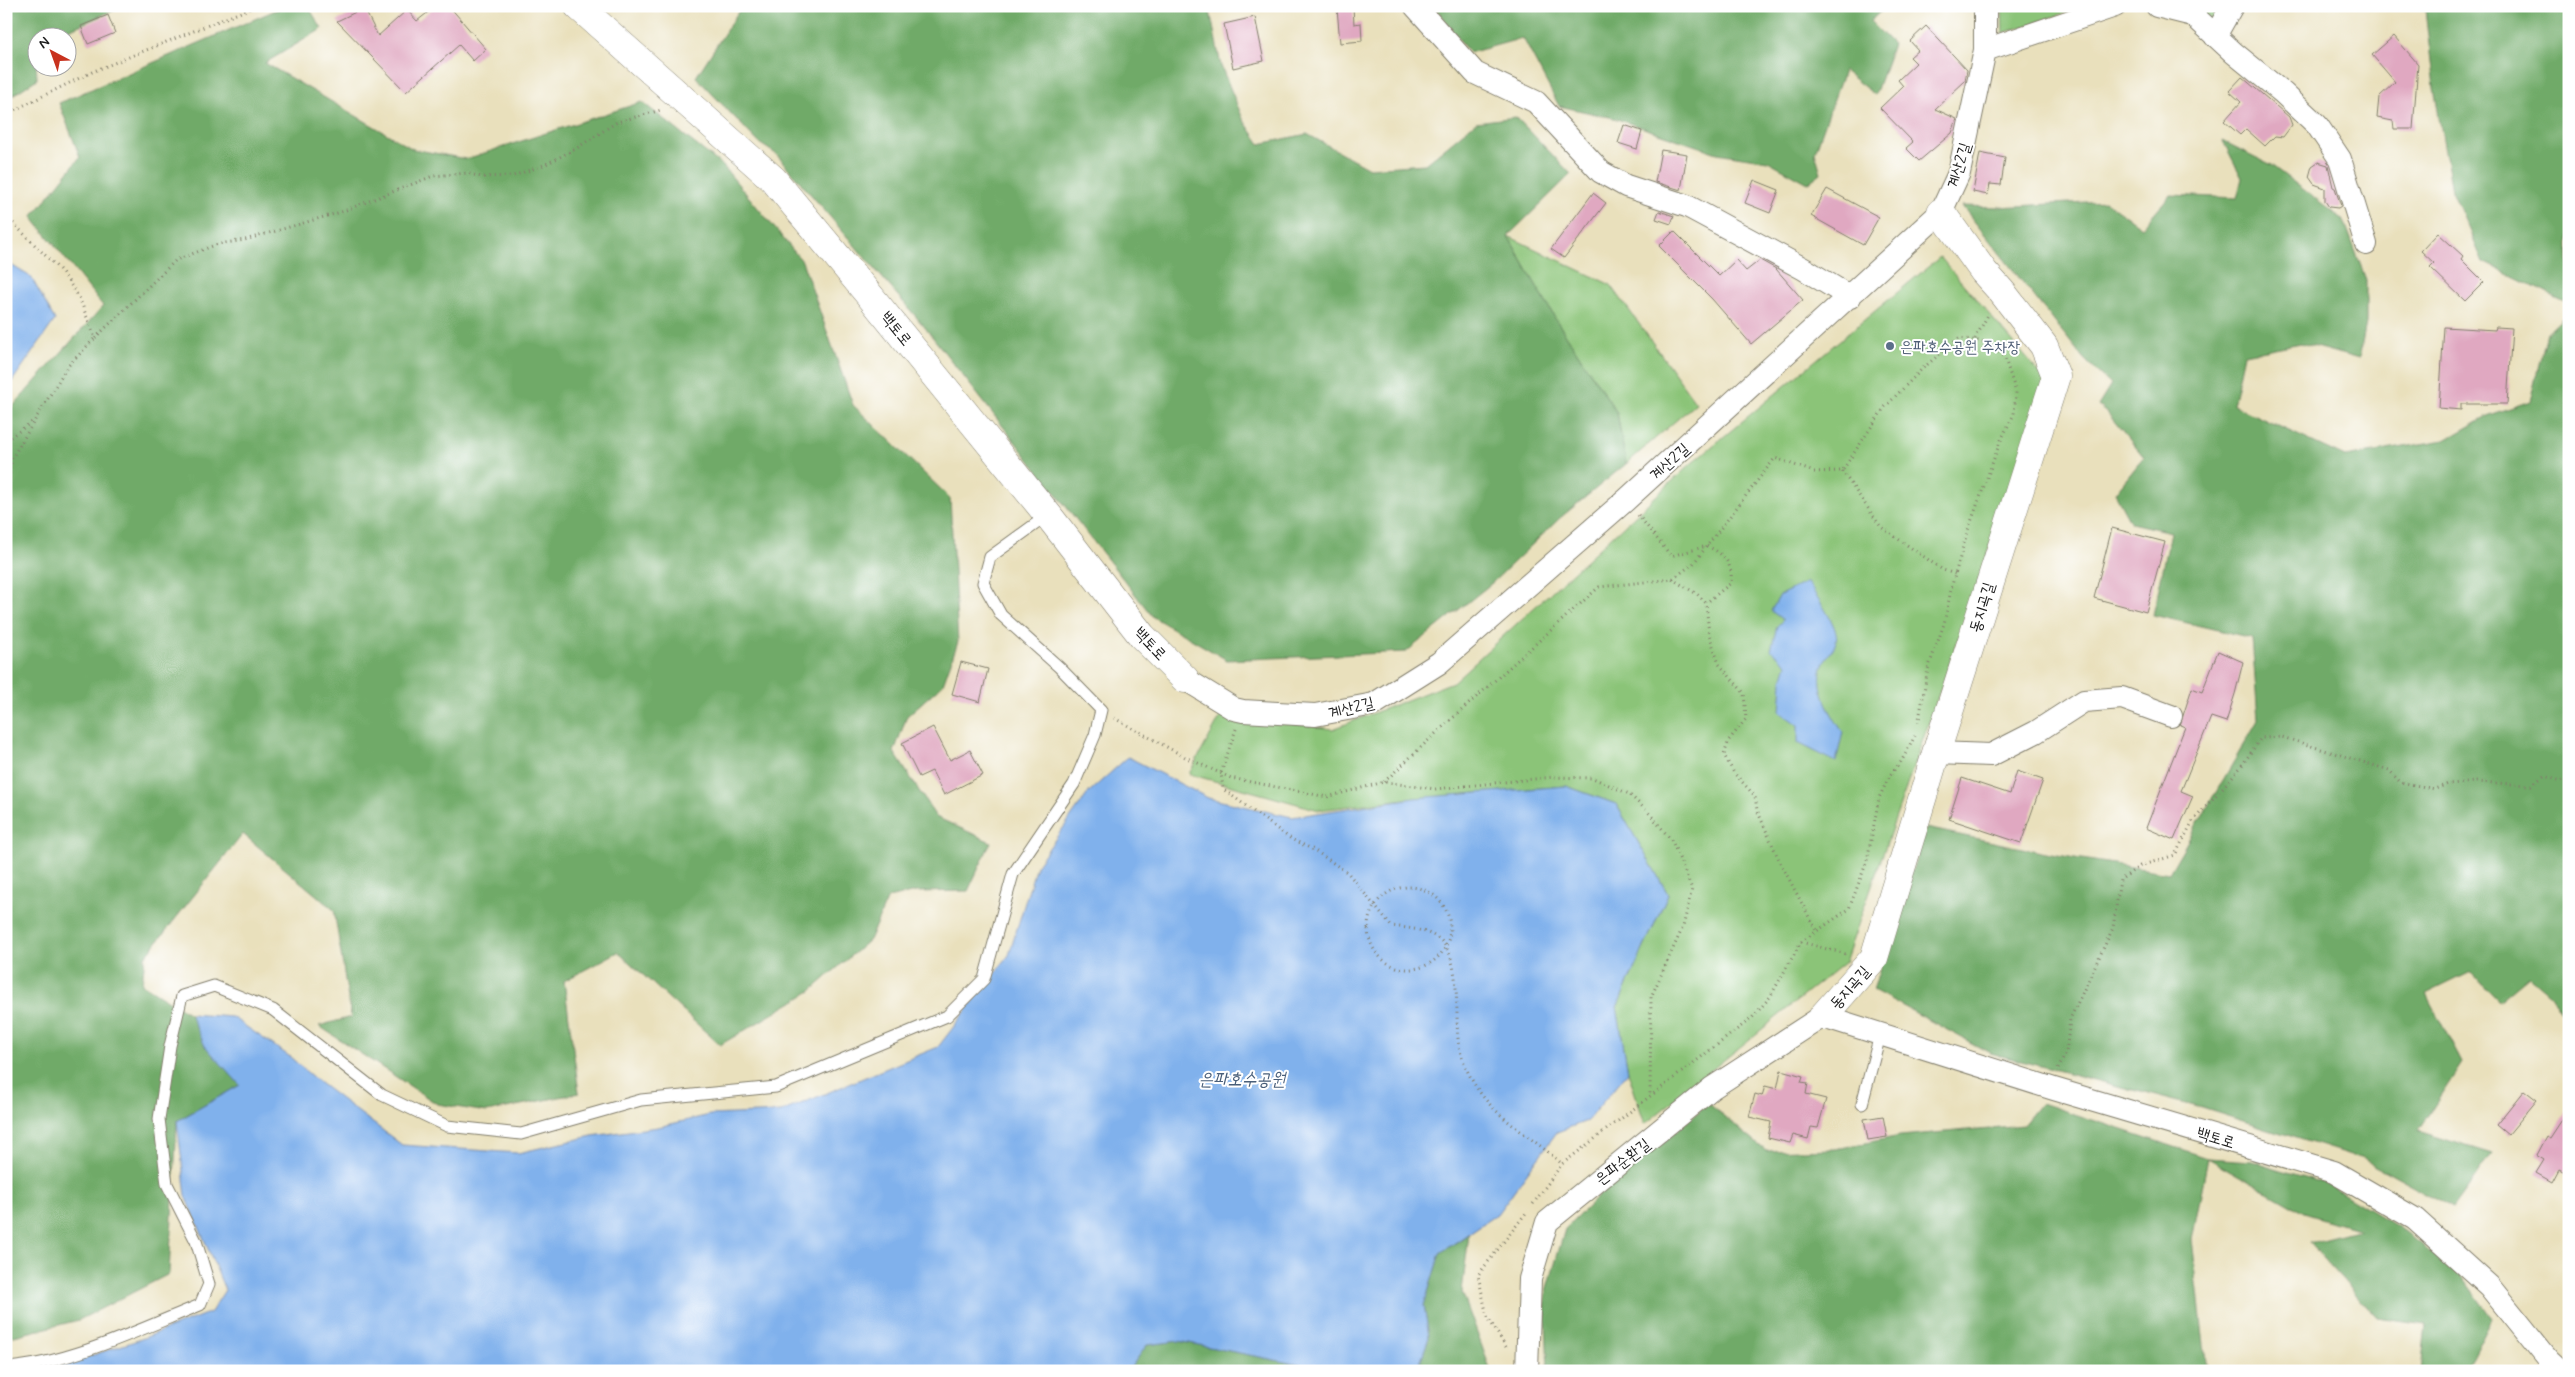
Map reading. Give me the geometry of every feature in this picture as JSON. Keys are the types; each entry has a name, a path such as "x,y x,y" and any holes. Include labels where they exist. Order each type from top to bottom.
{"street":[{"name":"백토로","path":"578,6 773,180 1048,515 1142,636 1185,679"},
{"path":"1415,6 1476,73 1536,102 1601,172 1626,186 1687,206 1804,269 1850,297"},
{"name":"계산2길","path":"1185,679 1234,710 1315,715 1374,704 1439,663 1626,500 1850,297 1940,212 1959,173 1985,50 1985,6"},
{"path":"1985,50 2070,24 2115,6"},
{"path":"2215,36 2232,6"},
{"path":"2168,8 2193,15 2215,36 2284,92 2317,125 2340,159 2366,244"},
{"name":"동지곡길","path":"1824,1016 1874,958 1936,753 2056,376 2044,346 1984,272 1940,212"},
{"path":"1936,753 1991,755 2036,732 2084,701 2122,698 2171,716"},
{"name":"백토로","path":"1824,1016 2054,1089 2334,1172 2415,1219 2489,1286 2553,1367"},
{"name":"은파순환길","path":"1527,1371 1530,1279 1546,1222 1712,1088 1824,1016"}],"lane":[{"path":"6,1368 34,1366 61,1358 200,1305 209,1284 196,1242 167,1184 159,1119 170,1046 182,996 214,986 273,1010 382,1095 447,1126 522,1134 641,1100 776,1087 948,1016 984,979 1012,874 1074,784 1096,735 1101,710 1059,667 1002,615 984,583 990,557 1048,515"},
{"path":"1862,1104 1880,1035"}],"path":[{"path":"6,114 94,71 256,6"},
{"path":"6,500 12,458 67,367 176,260 218,244 245,240 341,212 433,176 466,173 481,177 513,176 544,165 617,122 652,114 684,100"},
{"path":"6,216 62,272 79,297 95,338"},
{"path":"1509,1352 1487,1316 1478,1275 1503,1245 1562,1164 1650,1094 1752,1018 1770,997 1801,942 1849,909 1867,861 1880,798 1890,774 1901,762 1917,731 1928,669 1944,624 1955,574 2000,442 2014,414 2016,392 2004,356 1986,342 1959,338 1922,368 1884,408 1842,471"},
{"path":"6,440 35,420"},
{"path":"1384,782 1434,734 1598,587 1672,579 1693,564 1775,458 1814,472 1842,471"},
{"path":"1842,471 1881,526 1943,570 1955,574"},
{"path":"1626,500 1672,556 1707,546 1724,555 1732,573 1731,583 1706,603"},
{"path":"1672,579 1697,594 1706,603 1708,634 1719,664 1744,693 1746,719 1729,740 1724,754 1734,773 1755,796 1757,810 1780,862 1817,932"},
{"path":"1101,710 1138,733 1231,778 1327,797 1384,782 1436,789 1554,776 1593,778 1629,794 1650,814 1672,841 1692,888 1683,927 1651,997 1650,1094"},
{"path":"1243,711 1221,773 1223,789 1291,839 1314,850 1348,873 1391,926 1416,928 1438,939 1446,947"},
{"path":"2054,1089 2056,1074 2066,1053 2070,1019 2113,928 2120,880 2140,866 2175,855 2193,821 2240,768 2261,738 2282,737 2389,770 2400,782 2435,789 2448,784 2476,782 2531,785 2544,776 2561,781 2569,778"},
{"path":"1446,947 1432,962 1420,968 1405,969 1392,966 1376,952 1367,933 1368,919 1373,906 1382,896 1400,888 1420,888 1432,893 1441,902 1448,914 1450,927 1446,947 1457,986 1459,1046 1470,1078 1485,1101 1518,1132 1562,1164"},
{"path":"1801,942 1859,957 1874,958"}],"green space":[{"path":"6,6 124,6 73,28 28,28 28,78 37,79 6,100"},
{"path":"285,6 308,6 322,29 265,63 413,149 466,159 642,102 723,166 802,261 853,405 950,498 958,642 943,684 907,716 894,752 936,817 991,842 968,891 916,892 888,898 869,940 811,991 720,1045 618,952 564,981 579,1093 487,1112 437,1104 319,1026 351,1017 334,910 243,834 145,957 142,984 190,1014 240,1085 177,1121 169,1274 79,1320 6,1338 6,414 103,306 32,217 80,157 59,103"},
{"path":"742,6 1209,6 1221,66 1243,119 1260,144 1307,134 1369,168 1425,164 1476,122 1516,117 1571,174 1508,236 1556,320 1617,413 1626,464 1560,518 1492,583 1406,652 1227,660 1153,617 923,325 776,154 759,143 696,77"},
{"path":"1434,6 1887,6 1870,21 1893,44 1875,95 1844,71 1815,152 1821,173 1808,183 1768,161 1717,153 1614,118 1559,106 1523,38 1469,53"},
{"path":"2002,6 2087,6 2003,33"},
{"path":"2190,6 2223,6 2215,23"},
{"path":"2427,6 2569,6 2569,304 2483,262 2452,191 2434,88 2425,9"},
{"path":"2223,141 2271,165 2344,220 2366,280 2366,323 2359,359 2301,343 2244,354 2233,405 2345,457 2445,440 2487,416 2530,401 2547,333 2569,312 2569,1024 2550,994 2529,976 2499,1001 2471,972 2426,994 2462,1063 2418,1131 2492,1154 2453,1208 2363,1159 2202,1108 1990,1053 1873,990 1926,828 2051,854 2169,873 2258,720 2252,638 2153,615 2171,532 2131,523 2115,493 2144,457 2109,415 2098,406 2111,385 2084,359 1962,206 1999,207 2105,201 2142,227 2170,195 2237,198 2242,178"},
{"path":"1508,236 1611,285 1696,403 1626,464 1617,413 1556,320"},
{"path":"1940,257 2048,383 1845,962 1645,1124 1628,1072 1617,1007 1668,894 1616,804 1566,786 1405,799 1319,810 1189,774 1222,714 1333,729 1453,682 1692,463"},
{"path":"1708,1103 1766,1151 1835,1149 1900,1136 2023,1125 2041,1103 2208,1158 2192,1239 2207,1371 1548,1371 1545,1298 1565,1229 1608,1186 1659,1146"},
{"path":"2208,1158 2252,1161 2327,1184 2400,1228 2460,1274 2492,1318 2465,1371 2421,1371 2426,1325 2377,1318 2310,1243 2360,1230 2304,1213"},
{"path":"1469,1234 1462,1292 1491,1371 1417,1371 1429,1337 1424,1305 1440,1253"},
{"path":"1179,1341 1305,1366 1311,1371 1128,1371 1147,1345"}],"water":[{"path":"6,262 31,277 55,320 6,390"},
{"path":"1807,582 1828,614 1837,637 1825,660 1820,679 1824,698 1843,732 1836,762 1798,743 1798,725 1780,712 1782,680 1787,664 1771,650 1777,626 1783,620 1771,611 1780,595"},
{"name":"은파호수공원","path":"1128,757 1208,798 1292,817 1414,798 1566,786 1616,804 1668,894 1617,1007 1628,1072 1587,1121 1557,1132 1497,1214 1440,1253 1424,1305 1429,1337 1417,1371 1311,1371 1305,1366 1179,1341 1147,1345 1128,1371 45,1371 141,1339 211,1312 225,1290 186,1196 177,1121 240,1085 205,1046 190,1014 232,1017 289,1056 316,1080 402,1145 518,1153 592,1136 658,1127 710,1115 781,1112 938,1047 1009,955 1036,866 1089,792"}],"building":[{"path":"436,6 449,6 486,49 473,61 459,45 406,92 337,21 364,8 378,36 407,10 417,21"},
{"path":"1353,7 1354,24 1361,23 1362,41 1340,43 1337,8"},
{"path":"108,15 115,33 88,44 81,26"},
{"path":"1255,17 1264,61 1233,68 1224,24"},
{"path":"1926,26 1967,70 1965,81 1935,109 1957,119 1952,133 1919,161 1906,148 1913,142 1880,108 1903,86 1898,80 1916,63 1910,57 1918,50 1910,41"},
{"path":"2394,36 2418,64 2413,129 2394,129 2393,121 2377,118 2379,97 2395,82 2372,55"},
{"path":"2242,77 2289,117 2292,125 2283,137 2275,136 2265,146 2246,129 2240,135 2224,121 2241,102 2229,91"},
{"path":"1624,125 1642,131 1637,149 1618,143"},
{"path":"1661,150 1687,154 1681,190 1655,182"},
{"path":"1980,153 2005,158 2001,185 1990,184 1988,195 1973,192"},
{"path":"2318,162 2328,165 2333,187 2341,206 2338,208 2329,207 2325,201 2325,188 2314,184 2309,177 2312,166"},
{"path":"1754,180 1779,190 1770,213 1745,203"},
{"path":"1827,189 1879,217 1863,245 1811,216"},
{"path":"1593,193 1606,203 1564,258 1551,249"},
{"path":"1659,211 1674,216 1671,224 1656,219"},
{"path":"1674,231 1719,276 1736,260 1746,271 1760,260 1776,269 1803,300 1751,344 1712,299 1659,246"},
{"path":"2438,233 2463,256 2461,259 2484,282 2465,301 2430,267 2434,263 2421,251"},
{"path":"2444,327 2495,330 2496,327 2512,328 2507,404 2461,404 2461,410 2439,408"},
{"path":"2112,528 2165,542 2146,612 2094,598"},
{"path":"2218,651 2243,662 2226,722 2211,717 2181,791 2193,796 2174,840 2146,828 2185,727 2180,725 2192,688 2202,692"},
{"path":"961,662 988,669 980,702 952,694"},
{"path":"933,727 950,760 970,750 983,775 944,795 932,771 919,777 902,743"},
{"path":"2017,771 2043,780 2021,843 1949,819 1962,778 2010,794"},
{"path":"1781,1070 1803,1076 1801,1082 1808,1083 1806,1094 1826,1099 1818,1128 1811,1127 1808,1139 1793,1135 1790,1143 1768,1138 1771,1122 1749,1117 1755,1094 1762,1096 1765,1086 1777,1089"},
{"path":"2524,1090 2537,1100 2508,1135 2496,1125"},
{"path":"2569,1109 2569,1174 2559,1169 2552,1182 2536,1173 2544,1160 2536,1155 2546,1136 2550,1138"},
{"path":"1883,1116 1887,1137 1868,1140 1864,1119"}],"place":[{"name":"은파호수공원 주차장","path":"1890,346"}]}
